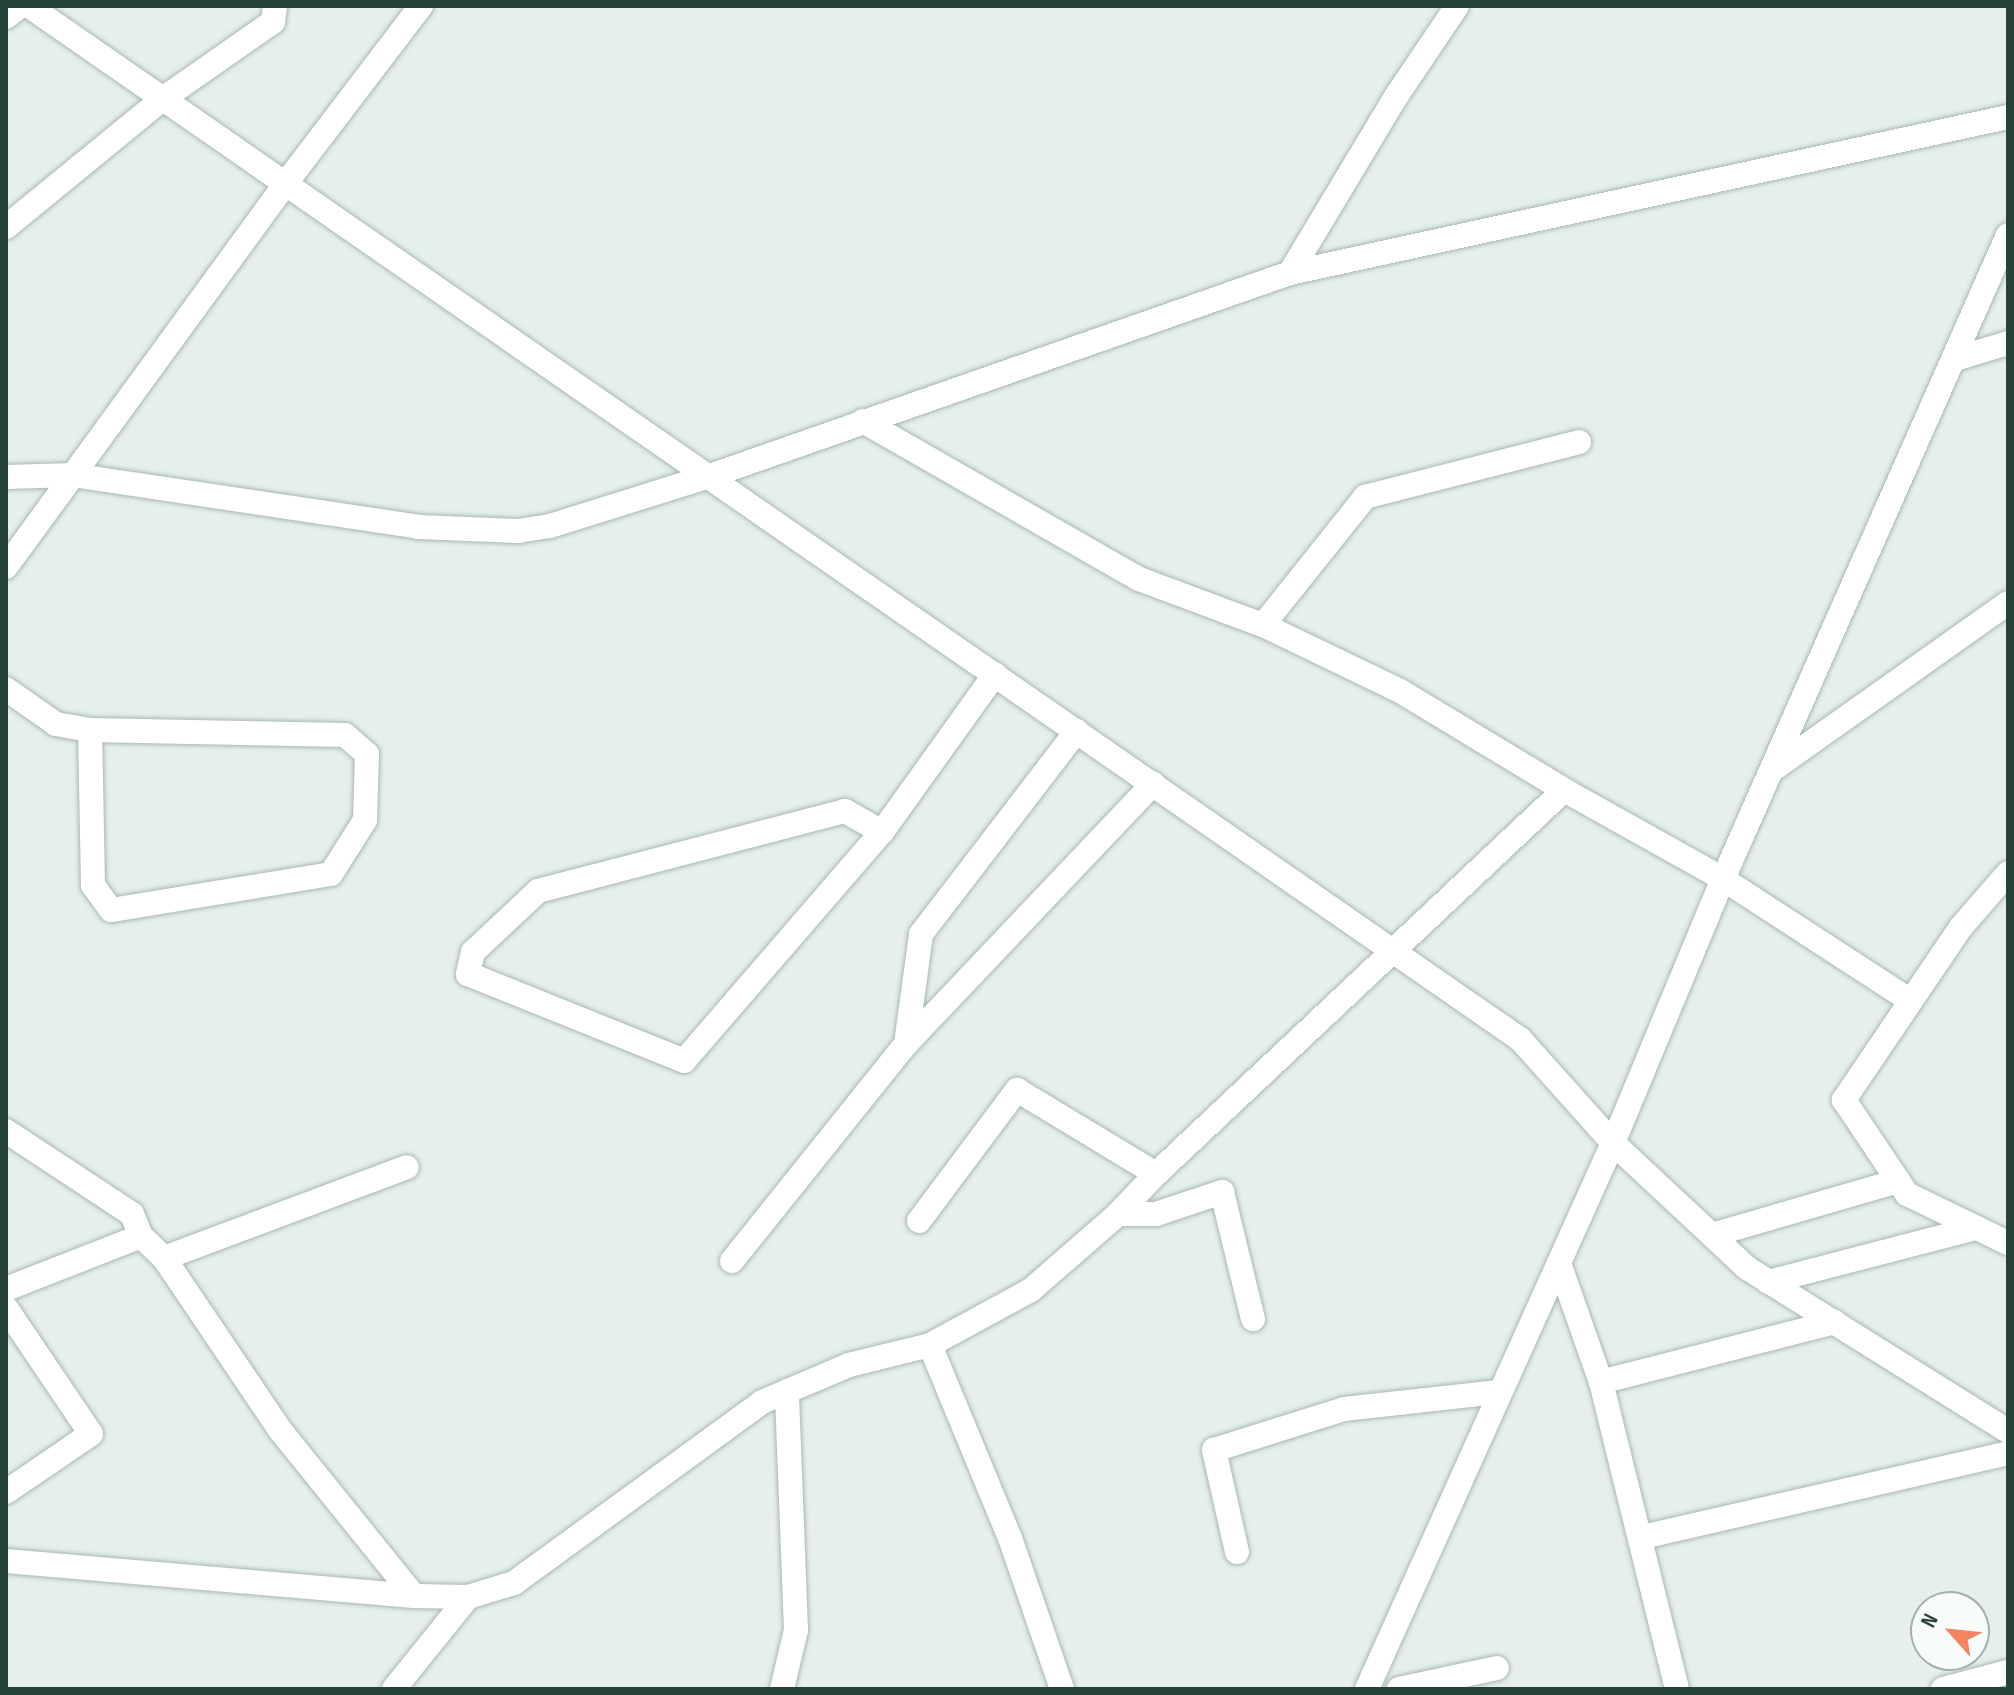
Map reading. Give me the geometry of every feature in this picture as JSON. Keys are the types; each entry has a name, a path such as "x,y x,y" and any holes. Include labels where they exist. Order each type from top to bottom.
{"street":[{"path":"6,17 20,6"},
{"path":"29,6 1520,1039 1613,1143 1747,1268 2008,1431"},
{"path":"6,227 161,100 273,22 275,6"},
{"path":"6,567 286,183 421,6"},
{"path":"1290,273 1397,95 1457,6"},
{"path":"6,477 72,475 418,527 518,531 597,513 710,476 1290,273 2008,117"},
{"path":"1367,1689 1613,1143 1723,879 2008,235"},
{"path":"1955,359 2008,343"},
{"path":"863,421 1139,579 1263,625 1400,691 1564,790 1723,879 1911,1001"},
{"path":"1263,625 1365,497 1579,442"},
{"path":"1770,771 2008,603"},
{"path":"882,832 845,811 538,891 473,952 468,974 684,1061 882,832 995,674"},
{"path":"6,689 56,724 90,730 345,735 367,754 365,820 331,874 111,910 93,885 90,730"},
{"path":"906,1044 921,934 1077,731"},
{"path":"732,1261 906,1044 1153,784"},
{"path":"6,1561 414,1596 468,1597 514,1583 762,1402 849,1365 930,1345 1031,1290 1118,1214 1156,1174 1564,790"},
{"path":"2008,873 1961,927 1844,1100 1907,1194 2008,1243"},
{"path":"919,1221 1017,1090 1156,1174"},
{"path":"6,1131 132,1214 141,1236 164,1258 280,1430 414,1596"},
{"path":"164,1258 407,1167"},
{"path":"1712,1235 1898,1181"},
{"path":"1118,1214 1156,1214 1222,1192 1253,1319"},
{"path":"1768,1282 1976,1228"},
{"path":"6,1289 141,1236"},
{"path":"1559,1263 1601,1382 1642,1537 1677,1689"},
{"path":"6,1308 91,1434 6,1492"},
{"path":"1601,1382 1834,1322"},
{"path":"930,1345 1010,1538 1062,1689"},
{"path":"782,1689 796,1630 787,1391"},
{"path":"1237,1552 1214,1450 1344,1409 1499,1392"},
{"path":"1642,1537 2008,1453"},
{"path":"394,1689 468,1597"},
{"path":"1399,1689 1497,1668"},
{"path":"1943,1689 2008,1672"}]}
